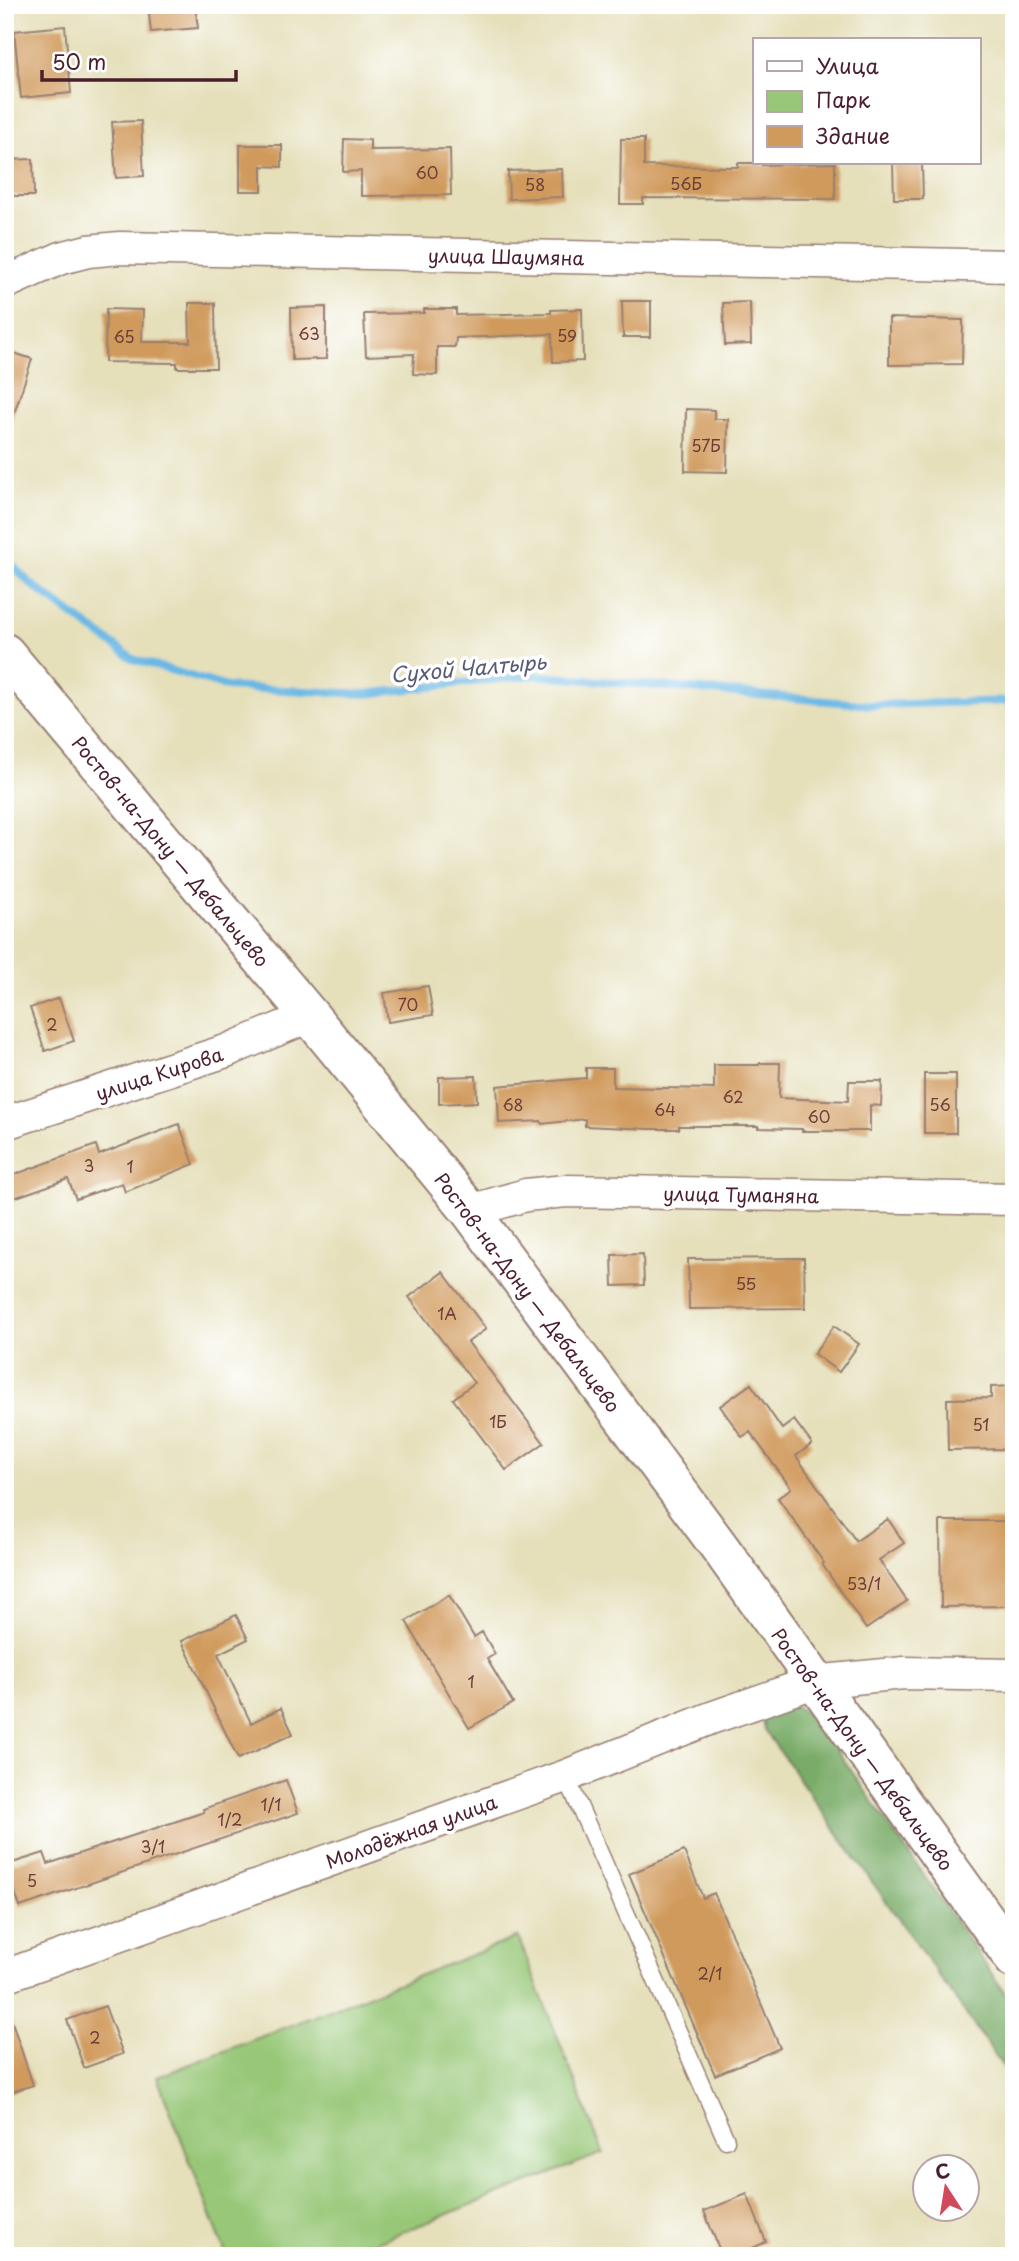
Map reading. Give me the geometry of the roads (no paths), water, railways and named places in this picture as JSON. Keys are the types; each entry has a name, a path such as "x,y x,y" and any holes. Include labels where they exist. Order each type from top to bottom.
{"street":[{"name":"улица Шаумяна","path":"5,284 61,258 88,251 120,248 1014,266"},
{"name":"Ростов-на-Дону — Дебальцево","path":"5,653 470,1211 723,1552 1014,1959"},
{"name":"улица Кирова","path":"5,1123 226,1051 310,1016"},
{"name":"улица Туманяна","path":"470,1211 526,1195 566,1191 1014,1199"},
{"name":"Молодёжная улица","path":"5,1976 566,1776 711,1718 814,1682 904,1673 1014,1675"}],"lane":[{"path":"566,1776 726,2140"}],"waterway":[{"name":"Сухой Чалтырь","path":"5,558 31,584 133,659 227,687 366,694 533,675 872,705 1014,701"}]}
